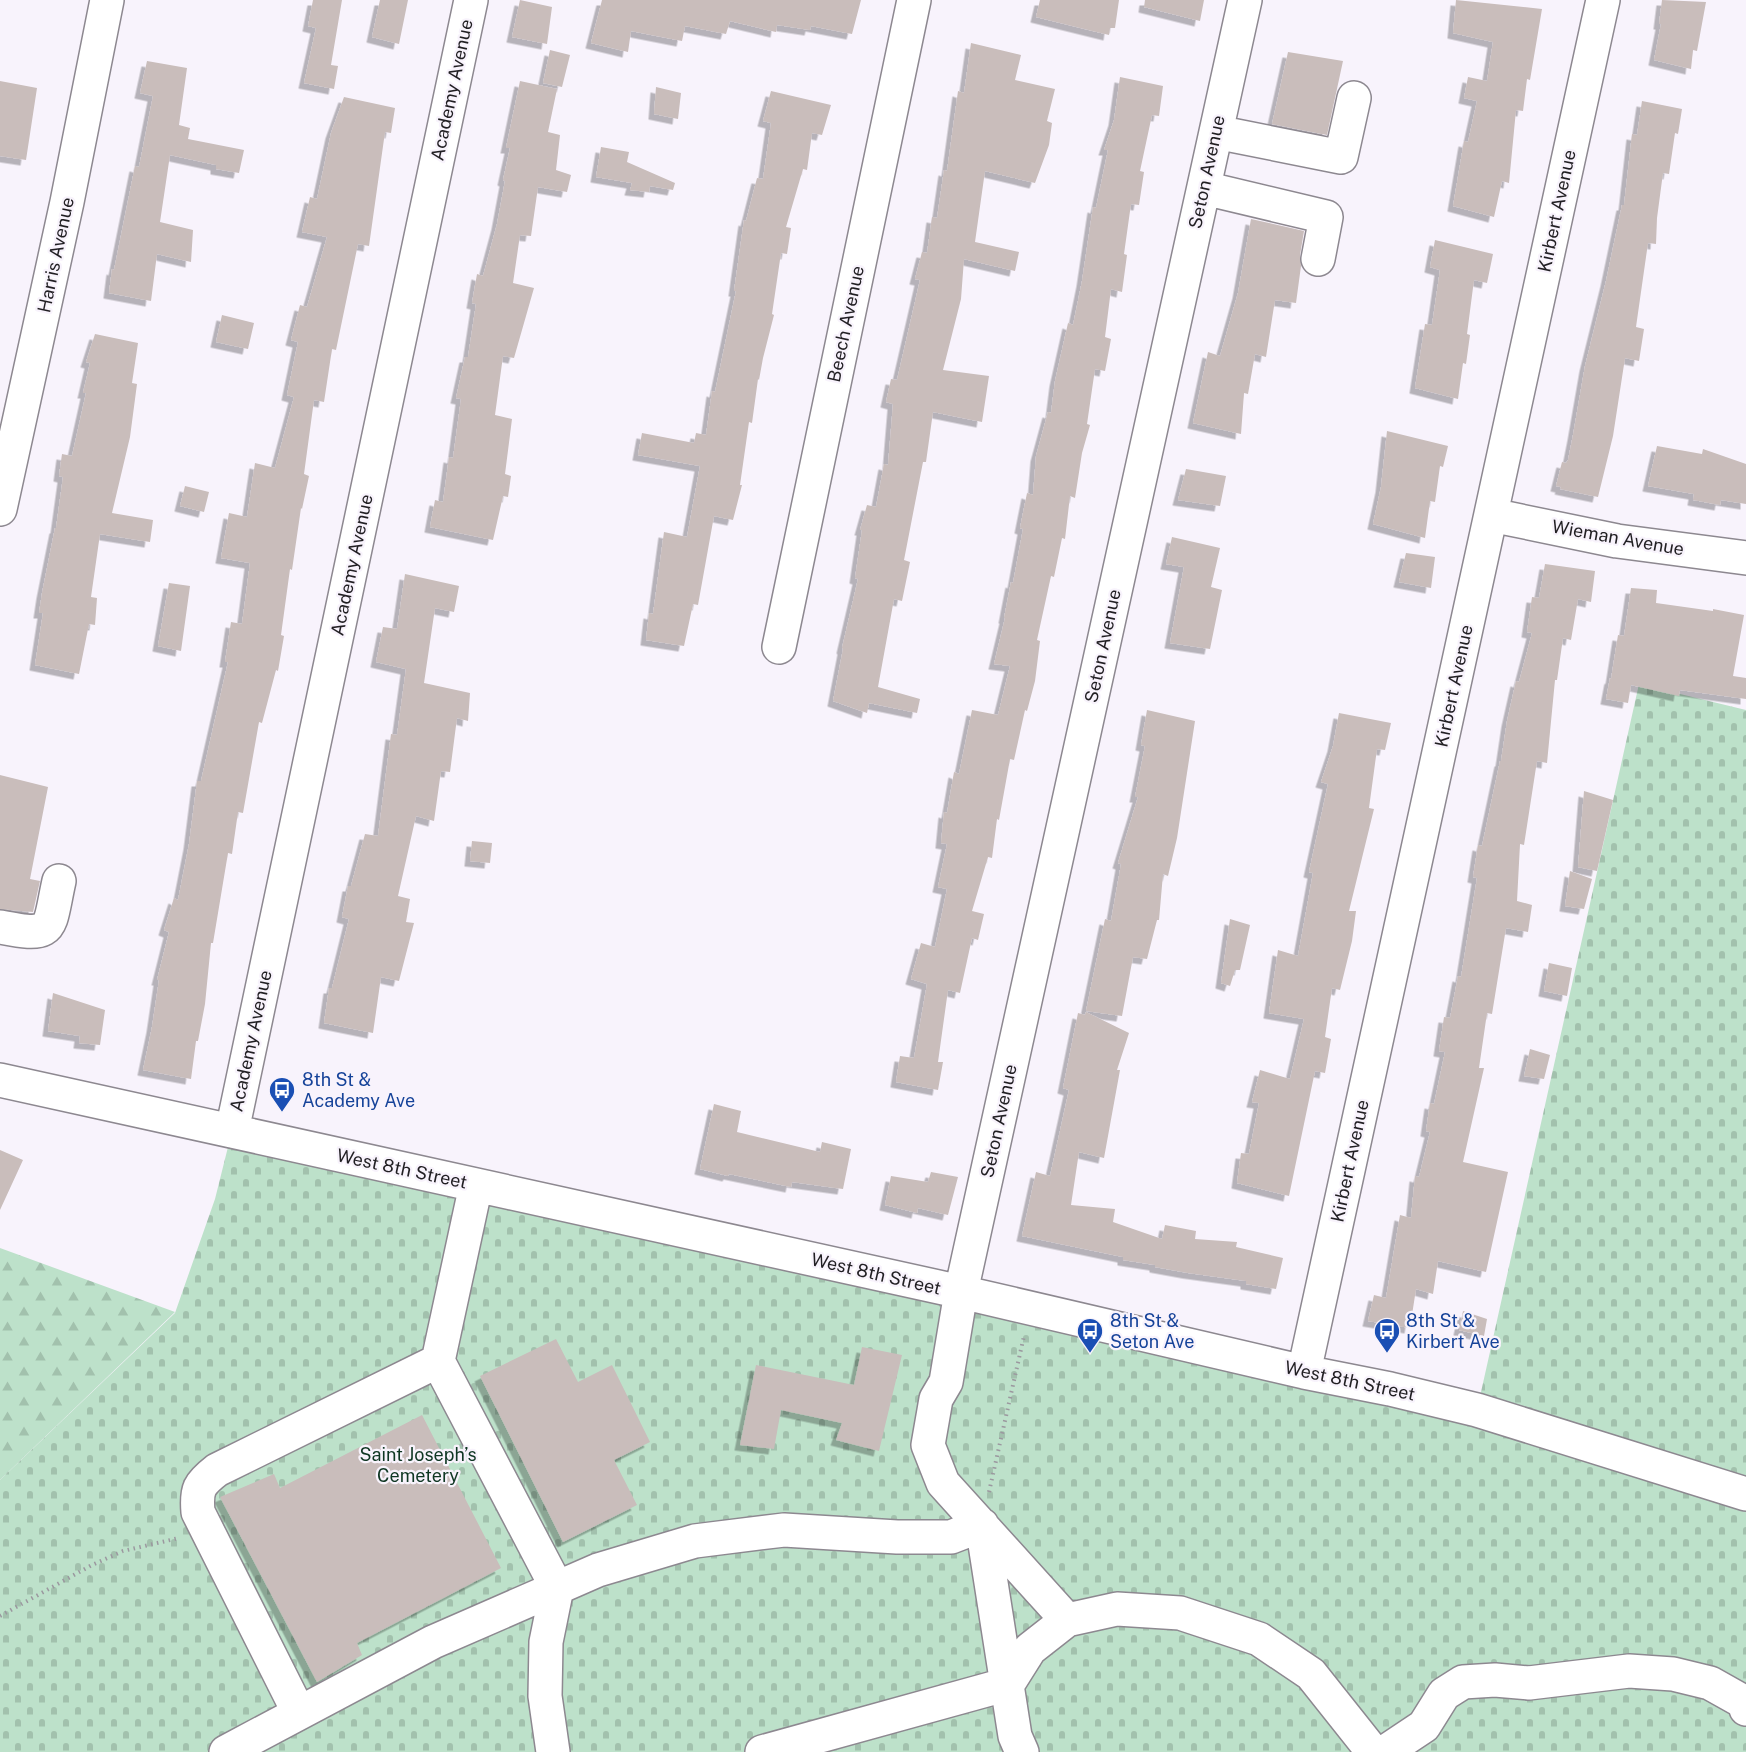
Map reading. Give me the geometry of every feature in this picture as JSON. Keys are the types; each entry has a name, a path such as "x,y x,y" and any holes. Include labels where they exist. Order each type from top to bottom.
{"street":[{"name":"Harris Avenue","path":"0,509 67,202 107,0"},
{"name":"Academy Avenue","path":"232,1131 471,0"},
{"name":"Beech Avenue","path":"778,647 914,0"},
{"name":"Seton Avenue","path":"1067,1620 944,1483 928,1445 936,1399 946,1382 961,1292 1245,0"},
{"name":"Kirbert Avenue","path":"1304,1372 1603,0"},
{"path":"1216,132 1341,158 1354,98"},
{"path":"1204,188 1326,217 1318,259"},
{"name":"Wieman Avenue","path":"1491,515 1617,541 1746,558"},
{"path":"0,927 28,933 44,930 49,924 59,881"},
{"name":"West 8th Street","path":"0,1080 961,1292 1304,1372 1390,1389 1477,1410 1746,1494"},
{"path":"476,1185 438,1361 557,1588 546,1642 545,1696 554,1752"},
{"path":"299,1713 198,1512 197,1496 202,1482 217,1470 438,1361"},
{"path":"226,1752 433,1642 598,1570 695,1542 784,1530 897,1537 951,1536 982,1525 1015,1736 1022,1752"},
{"path":"762,1752 1008,1684 1030,1649 1067,1620 1117,1609 1180,1613 1259,1639 1311,1674 1373,1752"},
{"path":"1385,1752 1424,1726 1444,1694 1463,1682 1495,1680 1529,1683 1629,1671 1673,1674 1710,1683 1743,1702 1746,1708"}],"path":[{"path":"982,1525 1030,1308"},
{"path":"0,1616 92,1565 123,1551 179,1538 204,1524"}],"green space":[{"name":"Saint Joseph’s Cemetery","path":"1639,684 1746,710 1746,1752 0,1752 0,1480 175,1313 215,1199 232,1131 1477,1410"},
{"path":"0,1248 175,1312 0,1480"}],"building":[{"path":"313,0 342,0 331,65 338,66 334,89 304,83 316,28 308,26"},
{"path":"380,0 408,0 399,44 372,37"},
{"path":"520,0 552,7 547,44 512,37"},
{"path":"602,0 861,0 852,34 811,26 810,30 777,25 776,32 730,21 726,34 685,26 682,41 631,31 628,52 591,43"},
{"path":"1040,0 1119,0 1115,28 1110,28 1109,35 1036,17"},
{"path":"1145,0 1204,0 1200,21 1144,7"},
{"path":"1456,0 1542,9 1530,80 1527,79 1523,111 1516,110 1509,183 1502,181 1494,217 1453,206 1464,141 1468,142 1477,101 1464,98 1468,77 1487,81 1493,42 1453,33"},
{"path":"1662,0 1706,2 1697,51 1693,50 1691,69 1654,60 1661,24 1659,24"},
{"path":"971,43 1021,55 1015,80 1055,89 1047,121 1052,123 1049,145 1035,183 985,171 975,242 1019,252 1015,271 964,259 961,299 943,370 989,376 982,422 933,412 926,462 923,462 904,560 910,562 902,601 894,599 878,687 920,699 917,713 869,703 867,713 833,701 842,648 858,579 855,578 862,530 860,530 867,505 876,507 884,464 888,465 893,404 886,402 891,379 897,380 920,280 915,279 922,252 927,253 932,217 937,218 944,170 947,171 958,91 964,93"},
{"path":"550,50 570,55 562,87 543,83"},
{"path":"1288,52 1343,61 1327,135 1272,124"},
{"path":"147,61 187,68 179,125 190,128 188,139 244,150 239,173 216,169 216,165 170,155 160,222 193,230 191,262 157,254 151,301 109,293 112,269 114,270 135,166 139,167 153,96 140,93"},
{"path":"1120,77 1163,86 1159,116 1152,115 1140,171 1144,172 1139,205 1131,204 1124,254 1127,255 1122,292 1111,289 1105,337 1111,339 1105,371 1095,369 1087,424 1090,425 1082,453 1075,498 1070,496 1065,539 1062,538 1054,577 1051,576 1037,640 1040,641 1035,681 1027,711 1025,710 1014,760 1010,759 999,820 997,819 992,858 988,857 972,911 984,914 978,940 972,938 960,993 948,990 938,1062 943,1062 938,1090 896,1082 900,1056 914,1058 927,984 911,979 921,943 935,947 947,889 938,887 947,844 941,843 944,812 947,813 954,772 959,774 972,710 998,715 1010,666 994,664 1011,582 1013,583 1027,493 1033,495 1036,456 1048,412 1051,413 1055,381 1068,323 1073,325 1093,207 1096,208 1108,150 1104,150 1114,120"},
{"path":"0,81 37,88 26,160 0,156"},
{"path":"520,81 557,89 548,132 560,135 556,170 571,175 567,192 538,187 531,236 520,235 513,283 534,288 514,358 503,356 495,415 512,419 505,474 511,476 508,497 503,496 493,540 430,527 435,500 443,502 449,457 453,458 461,399 456,398 465,357 468,357 476,304 472,303 477,274 483,276 497,224 510,148 506,148"},
{"path":"656,87 681,93 678,119 654,114"},
{"path":"771,91 831,105 822,135 812,133 807,170 803,169 786,227 791,228 787,254 781,253 772,314 774,315 758,379 752,423 749,422 740,485 742,485 733,520 714,516 698,605 693,604 684,646 646,640 649,613 653,614 664,532 687,537 700,466 638,455 642,433 694,443 696,433 706,435 712,391 715,392 736,291 734,291 744,220 746,221 757,178 763,179 771,123 763,121"},
{"path":"344,97 395,108 391,133 385,132 369,246 358,244 336,350 332,349 324,402 314,400 304,474 309,476 301,508 292,570 290,569 281,635 284,636 278,671 276,670 262,723 259,722 243,813 238,812 232,854 228,853 213,943 211,943 205,1004 198,1041 196,1041 191,1079 143,1070 152,1027 159,980 157,980 169,932 164,930 174,898 178,900 189,844 197,781 201,781 228,662 225,662 231,622 242,624 250,563 221,558 229,513 247,517 255,463 275,468 294,397 287,395 298,342 291,340 300,305 307,307 327,237 302,232 310,197 317,199 331,133"},
{"path":"1642,101 1682,109 1678,134 1675,133 1669,174 1663,173 1656,244 1648,243 1636,327 1644,329 1639,361 1625,358 1613,436 1598,497 1560,489 1561,487 1556,486 1562,462 1566,463 1568,460 1585,366 1622,205 1624,205 1632,134 1637,135"},
{"path":"601,147 629,152 627,162 675,183 673,190 650,186 649,192 630,190 632,183 596,177"},
{"path":"1251,219 1304,231 1296,303 1275,300 1266,357 1255,354 1248,394 1244,393 1241,434 1193,423 1208,352 1220,356 1238,293"},
{"path":"1435,240 1493,254 1487,283 1474,280 1467,334 1470,335 1458,399 1415,388 1425,324 1432,325 1440,270 1430,267"},
{"path":"222,315 254,323 248,349 216,342"},
{"path":"95,334 138,343 132,383 137,384 130,437 112,513 153,520 150,542 100,534 91,597 97,598 95,625 89,624 79,674 35,665 43,613 39,613 56,528 63,477 59,476 62,454 72,456 86,393 83,393 90,363 86,362"},
{"path":"1387,431 1448,446 1443,467 1440,466 1435,502 1430,501 1425,538 1373,524 1381,487"},
{"path":"1657,446 1702,454 1703,449 1746,464 1746,504 1721,500 1720,505 1693,500 1694,494 1648,486"},
{"path":"1186,469 1226,476 1220,506 1178,500"},
{"path":"185,486 209,492 204,512 180,506"},
{"path":"1172,537 1220,548 1211,587 1222,590 1210,649 1170,643 1184,567 1166,564"},
{"path":"1406,553 1435,557 1431,588 1399,582"},
{"path":"1545,564 1595,571 1591,602 1578,599 1571,640 1563,638 1557,680 1555,680 1547,763 1537,761 1524,845 1520,844 1517,901 1532,905 1528,932 1506,928 1492,1014 1487,1013 1479,1068 1484,1068 1463,1162 1508,1172 1486,1272 1438,1261 1433,1294 1416,1289 1410,1328 1368,1321 1374,1295 1386,1298 1400,1215 1411,1218 1415,1176 1419,1177 1430,1132 1426,1131 1430,1103 1434,1104 1445,1052 1439,1051 1444,1017 1450,1018 1458,976 1461,977 1477,878 1473,877 1478,845 1482,846 1516,681 1519,682 1532,633 1527,632 1532,597 1539,598"},
{"path":"405,574 459,586 454,612 435,608 424,683 470,693 468,721 457,718 450,772 441,771 434,821 416,816 398,896 410,899 406,922 414,923 399,981 381,977 373,1033 324,1023 329,988 332,988 349,919 342,917 348,886 351,886 365,834 378,836 391,734 397,735 406,669 376,662 383,627 397,629"},
{"path":"169,583 190,586 181,651 158,646"},
{"path":"1631,588 1657,590 1656,603 1744,615 1733,676 1746,678 1746,699 1680,690 1679,696 1631,685 1628,703 1606,699 1618,635 1624,636"},
{"path":"1147,710 1195,721 1177,838 1168,876 1163,874 1159,920 1157,920 1147,959 1133,957 1122,1016 1086,1011 1105,919 1111,921 1121,864 1118,863 1138,797 1135,797 1145,746 1141,745"},
{"path":"1339,713 1391,723 1385,750 1377,749 1369,808 1374,809 1349,911 1356,911 1352,941 1340,990 1332,988 1325,1037 1331,1039 1325,1073 1315,1071 1289,1196 1237,1183 1241,1153 1249,1154 1259,1103 1252,1102 1260,1070 1290,1079 1304,1019 1269,1013 1278,950 1298,956 1313,873 1309,872 1328,784 1321,782 1333,746"},
{"path":"0,775 48,787 30,879 40,881 33,912 0,909"},
{"path":"1584,791 1613,800 1597,871 1578,867"},
{"path":"472,841 492,843 490,863 470,861"},
{"path":"1570,871 1592,879 1584,909 1565,906"},
{"path":"1230,919 1250,925 1240,970 1235,970 1230,986 1221,983"},
{"path":"1549,963 1572,968 1567,996 1544,991"},
{"path":"53,993 105,1010 100,1045 79,1043 80,1036 48,1031"},
{"path":"1086,1012 1129,1033 1117,1070 1120,1070 1104,1158 1079,1152 1071,1205 1115,1209 1113,1222 1162,1239 1165,1225 1196,1231 1195,1239 1237,1242 1236,1247 1283,1258 1276,1289 1246,1284 1246,1281 1155,1267 1155,1265 1123,1260 1123,1257 1022,1236 1036,1172 1050,1176 1069,1090 1063,1088 1078,1013 1085,1015"},
{"path":"1530,1049 1550,1055 1544,1079 1524,1076"},
{"path":"714,1104 741,1111 737,1132 820,1152 822,1142 851,1149 843,1189 792,1182 791,1187 700,1169"},
{"path":"0,1150 23,1160 0,1210"},
{"path":"931,1172 958,1177 948,1215 918,1208 917,1213 885,1205 891,1176 928,1182"},
{"path":"1463,1311 1487,1319 1484,1336 1459,1330"},
{"path":"556,1339 578,1382 612,1365 650,1442 614,1460 637,1505 563,1542 480,1376"},
{"path":"862,1347 902,1355 879,1451 836,1440 842,1423 781,1410 774,1449 740,1445 756,1365 854,1385"},
{"path":"422,1415 501,1568 357,1643 362,1655 317,1682 220,1497 274,1474 280,1488"}],"place":[{"name":"8th St & Academy Ave","path":"282,1113"},
{"name":"8th St & Seton Ave","path":"1090,1354"},
{"name":"8th St & Kirbert Ave","path":"1387,1354"}]}
